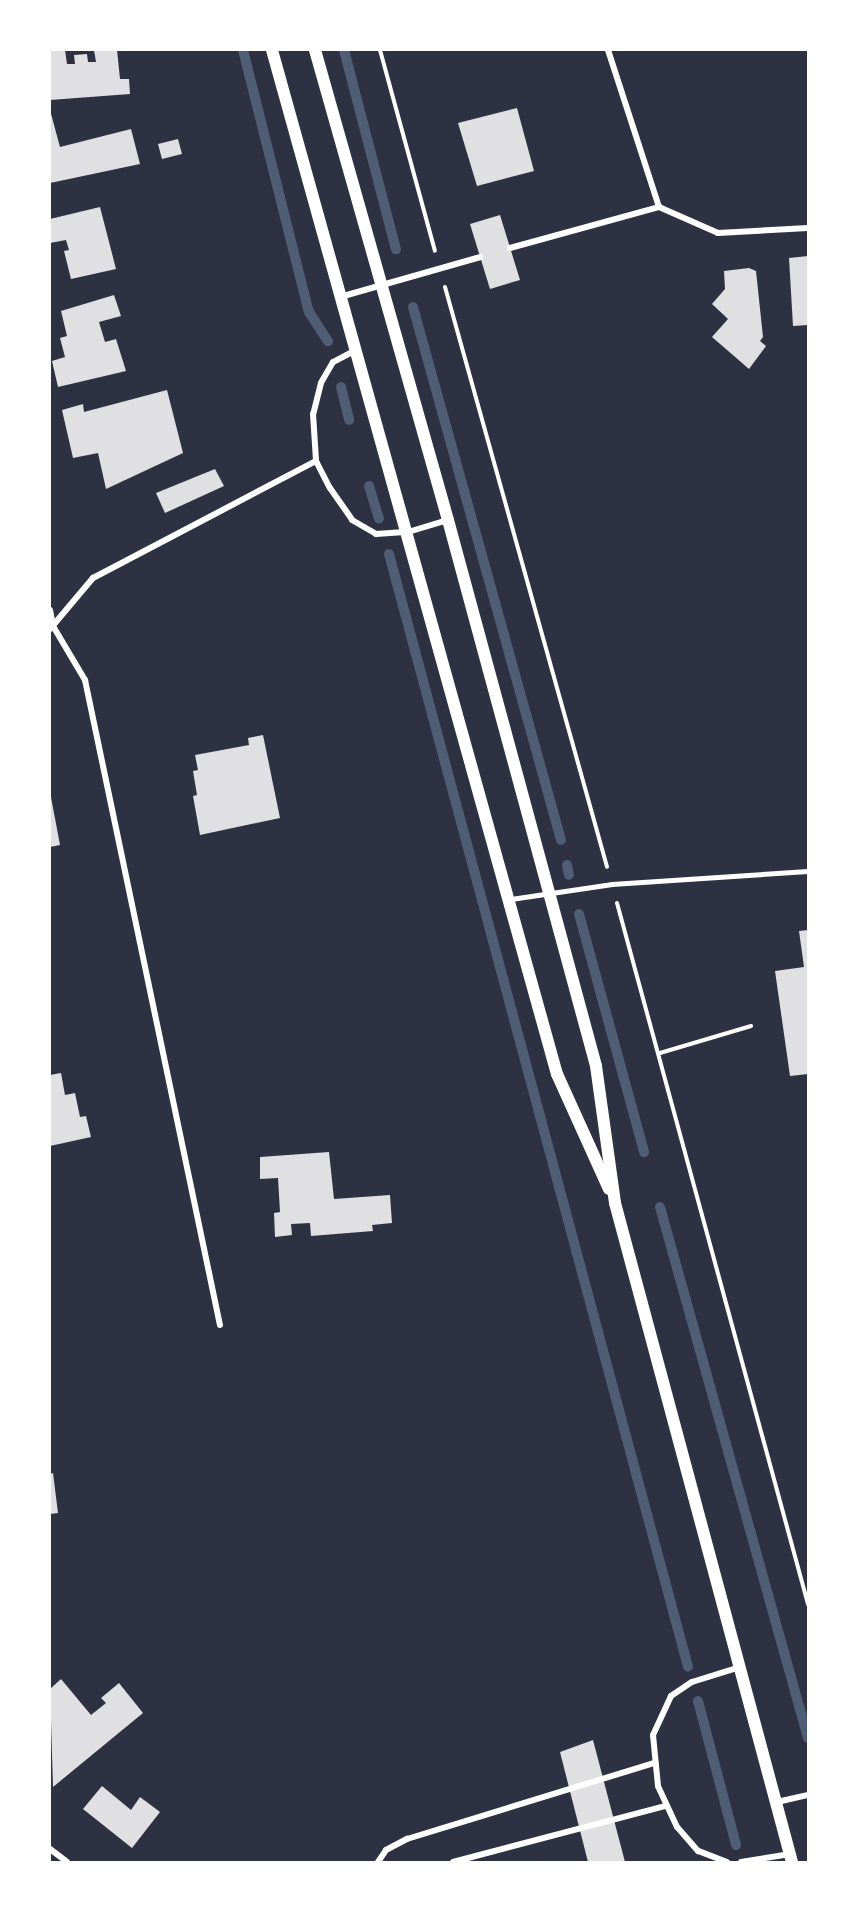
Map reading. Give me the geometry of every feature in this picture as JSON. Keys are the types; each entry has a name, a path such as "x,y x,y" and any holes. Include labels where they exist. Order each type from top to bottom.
{"main road":[{"path":"272,50 557,1074 615,1203"},
{"path":"315,50 448,520 596,1066 615,1203 791,1858"}],"street":[{"path":"608,50 659,207"},
{"path":"510,248 659,207 718,233 808,228"},
{"path":"340,298 480,257"},
{"path":"356,350 333,362 321,383 313,414 316,461 352,519 376,534 408,532 448,520"},
{"path":"51,628 93,578 316,461"},
{"path":"50,610 51,628 85,680 220,1325"},
{"path":"727,1863 698,1851 676,1827 665,1806 654,1763 653,1735 671,1696 693,1682 740,1667"},
{"path":"378,1863 386,1850 407,1839 654,1763"},
{"path":"777,1802 808,1795"},
{"path":"453,1863 665,1806"},
{"path":"50,1849 67,1863"},
{"path":"741,1863 791,1858"}],"lane":[{"path":"508,900 612,884 808,871"}],"path":[{"path":"380,50 660,1053 808,1604"},
{"path":"660,1053 751,1026"}],"building":[{"path":"50,50 65,50 67,64 75,64 74,55 87,54 88,62 96,62 94,50 117,50 120,79 129,79 130,94 50,100"},
{"path":"517,108 534,171 477,186 458,123"},
{"path":"50,110 60,147 131,129 140,164 50,183"},
{"path":"178,139 182,154 162,159 158,144"},
{"path":"100,207 116,269 71,279 64,251 69,250 66,240 50,243 50,219"},
{"path":"500,215 520,280 490,289 470,224"},
{"path":"808,256 808,325 793,326 789,258"},
{"path":"749,268 756,271 763,337 760,341 766,346 749,369 712,337 728,319 712,304 725,289 724,271"},
{"path":"114,295 121,316 99,322 105,342 116,339 126,371 58,387 52,361 65,357 60,338 67,336 61,311"},
{"path":"167,390 183,453 106,489 98,453 73,458 62,410 83,404 84,412"},
{"path":"215,469 224,486 165,513 156,493"},
{"path":"263,735 280,818 200,835 193,796 197,795 193,771 198,770 195,755 249,745 248,738"},
{"path":"50,792 60,845 50,847"},
{"path":"808,930 808,1074 790,1076 775,971 804,967 799,931"},
{"path":"61,1073 65,1095 75,1093 80,1117 86,1116 91,1137 50,1146 50,1075"},
{"path":"329,1152 334,1199 390,1195 392,1223 372,1225 373,1231 311,1236 310,1223 291,1224 292,1235 275,1237 274,1213 280,1212 278,1178 260,1179 260,1157"},
{"path":"53,1473 58,1513 50,1514 50,1474"},
{"path":"61,1679 91,1715 106,1703 101,1698 119,1683 143,1713 53,1787 50,1689"},
{"path":"593,1740 625,1862 588,1862 560,1752"},
{"path":"102,1786 131,1810 140,1797 160,1812 132,1848 83,1809"}],"waterway":[{"path":"243,50 309,312 328,341"},
{"path":"344,50 396,249"},
{"path":"413,307 561,840"},
{"path":"341,387 349,420"},
{"path":"369,486 379,519"},
{"path":"389,554 688,1667"},
{"path":"567,865 569,875"},
{"path":"579,914 644,1152"},
{"path":"660,1207 808,1738"},
{"path":"698,1701 736,1845"}]}
